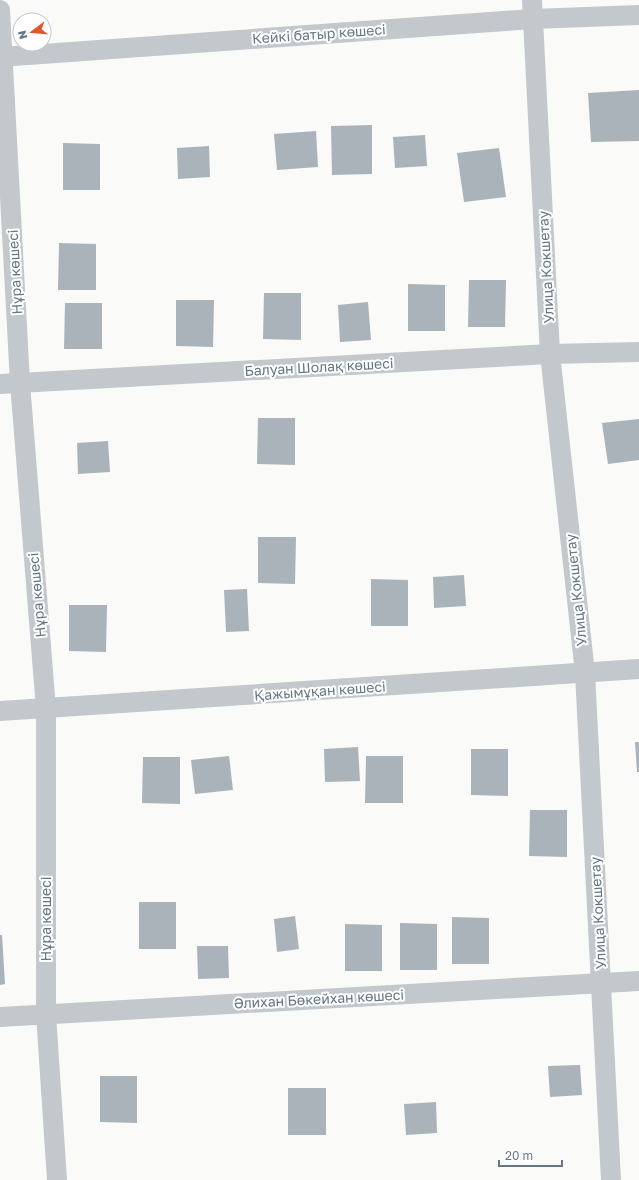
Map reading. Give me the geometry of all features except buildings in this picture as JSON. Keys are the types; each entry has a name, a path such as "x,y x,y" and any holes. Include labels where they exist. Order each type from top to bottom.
{"street":[{"name":"Кейкі батыр көшесі","path":"2,57 532,9 639,15"},
{"name":"Улица Кокшетау","path":"532,9 550,354 585,673 611,1180"},
{"name":"Нұра көшесі","path":"0,10 20,382 46,709 46,1014 57,1180"},
{"name":"Балуан Шолақ көшесі","path":"0,384 550,354 639,352"},
{"name":"Қажымұқан көшесі","path":"0,711 639,669"},
{"name":"Әлихан Бөкейхан көшесі","path":"0,1017 639,981"}]}
